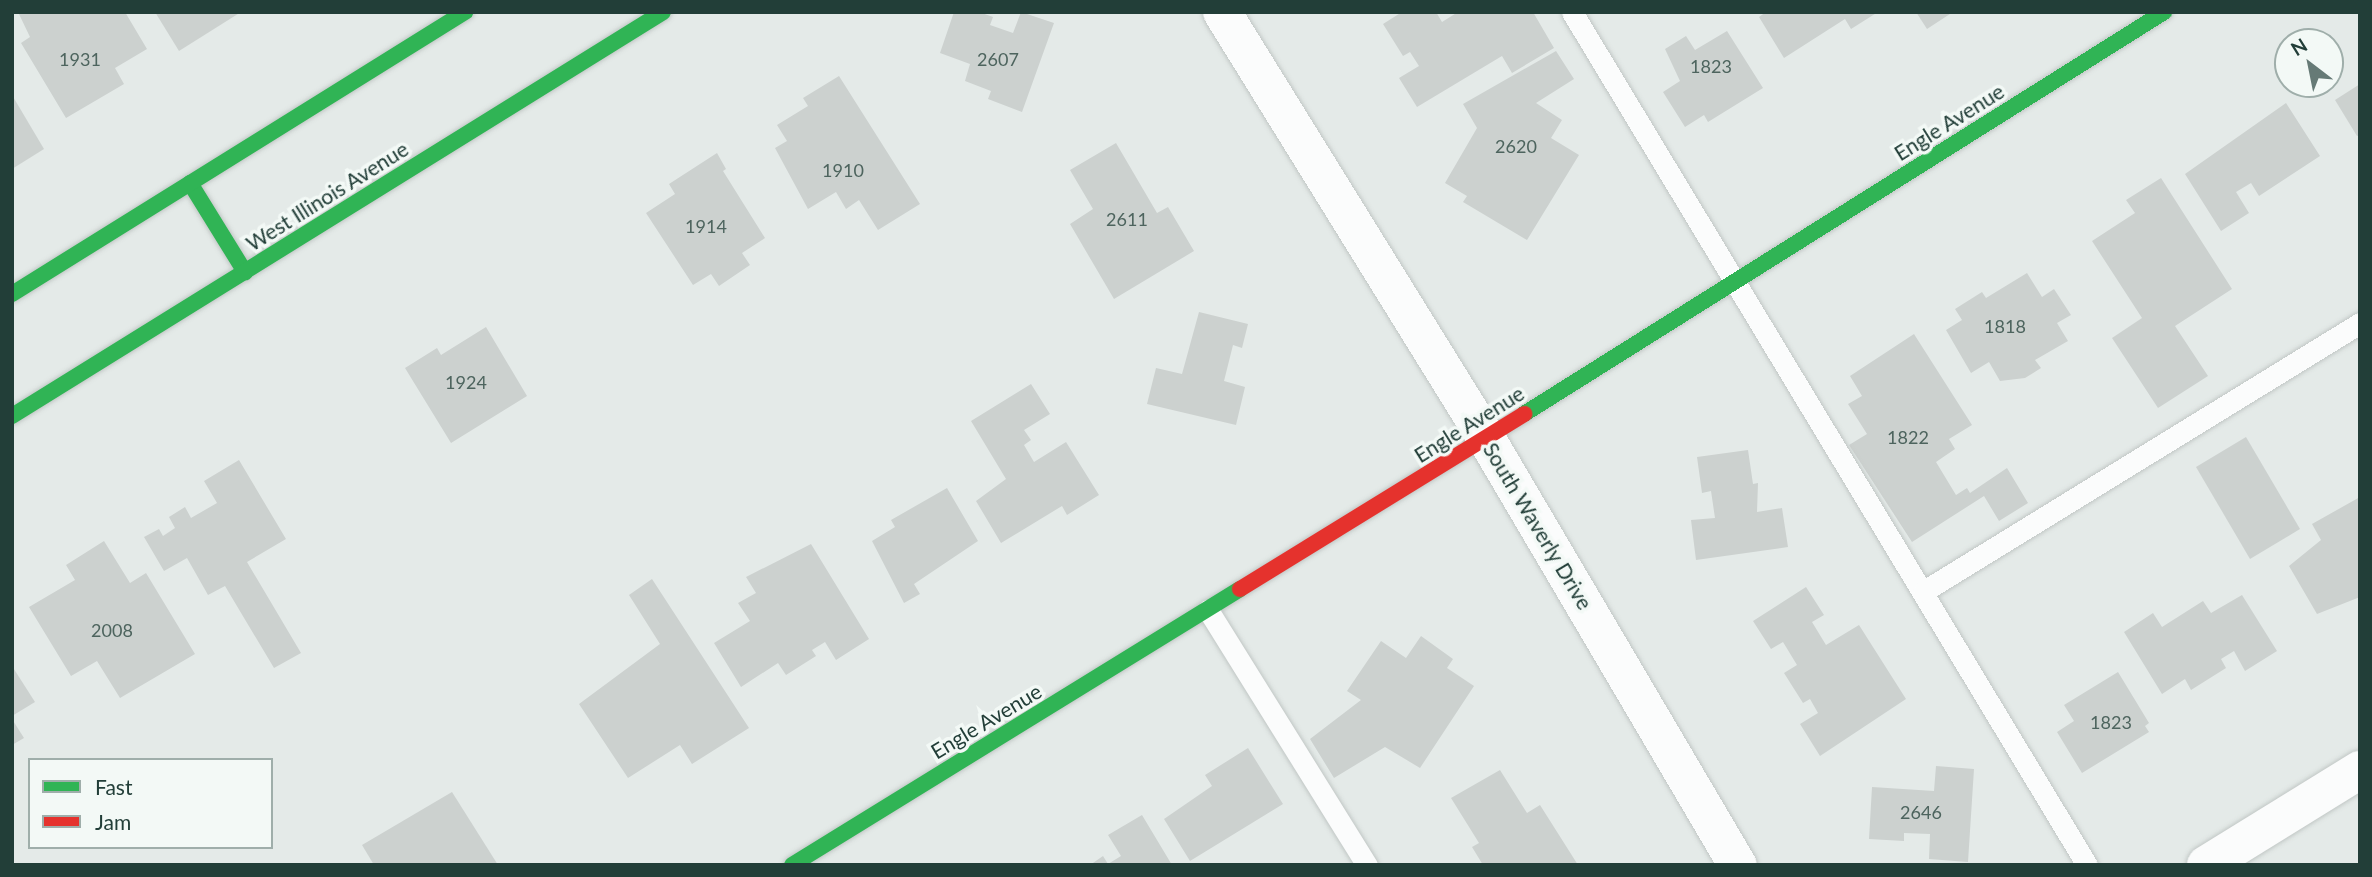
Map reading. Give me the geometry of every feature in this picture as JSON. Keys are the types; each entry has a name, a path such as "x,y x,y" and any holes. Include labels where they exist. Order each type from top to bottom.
{"street":[{"path":"12,293 465,12"},
{"name":"West Illinois Avenue","path":"12,416 663,12"},
{"name":"South Waverly Drive","path":"1222,12 1486,438 1738,865"},
{"name":"Engle Avenue","path":"792,865 1486,438 2164,12"},
{"path":"190,183 245,272"},
{"path":"2206,865 2360,770"}],"lane":[{"path":"1572,12 2087,865"},
{"path":"1924,592 2360,323"},
{"path":"1208,610 1367,865"}],"building":[{"path":"18,12 125,12 147,49 115,68 124,84 66,118 21,43 30,37"},
{"path":"155,12 241,12 179,51"},
{"path":"954,12 979,12 993,17 990,25 1013,33 1021,12 1054,23 1022,112 988,99 991,91 965,81 970,64 940,53"},
{"path":"1402,12 1436,12 1442,22 1458,12 1533,12 1554,48 1512,73 1502,56 1417,107 1399,78 1419,66 1410,52 1403,56 1383,24"},
{"path":"1766,12 1878,12 1851,29 1845,19 1784,58 1759,17"},
{"path":"1916,12 1953,12 1927,29"},
{"path":"1727,31 1763,88 1708,122 1704,115 1685,127 1663,92 1680,81 1665,49 1686,36 1695,50"},
{"path":"1556,51 1574,79 1536,103 1562,120 1551,138 1579,155 1527,240 1463,202 1467,196 1445,183 1477,128 1463,104"},
{"path":"839,76 920,204 878,230 859,200 846,209 836,192 808,209 775,148 787,141 777,125 808,106 803,98"},
{"path":"2360,84 2360,135 2357,136 2335,100 2344,98 2344,94"},
{"path":"12,95 44,149 12,169"},
{"path":"2286,103 2320,156 2259,196 2251,183 2236,192 2249,213 2221,231 2185,174"},
{"path":"1116,143 1157,213 1168,207 1194,251 1114,299 1070,224 1093,209 1070,170"},
{"path":"717,153 726,169 723,171 765,238 742,253 750,265 719,286 711,274 693,285 646,213 675,194 669,184"},
{"path":"2161,178 2232,289 2175,326 2208,376 2158,408 2112,338 2142,318 2092,241 2135,213 2126,200"},
{"path":"2027,273 2042,297 2054,289 2071,315 2057,323 2068,341 2035,360 2041,368 2025,378 2000,381 1989,362 1971,373 1946,330 1962,320 1955,309 1982,292 1986,298"},
{"path":"1199,312 1248,324 1242,348 1233,345 1224,381 1245,387 1236,425 1147,404 1156,368 1182,374"},
{"path":"486,327 527,396 451,443 405,368 437,348 441,355"},
{"path":"1914,334 1972,425 1949,439 1955,449 1936,462 1956,495 1967,488 1970,493 2007,468 2028,503 1999,521 1984,496 1912,542 1849,445 1867,434 1848,404 1862,396 1850,376"},
{"path":"1031,384 1050,414 1024,430 1031,440 1024,445 1034,462 1066,442 1099,495 1067,515 1062,506 1001,543 976,501 1006,479 971,421"},
{"path":"2246,437 2300,529 2250,559 2196,467"},
{"path":"1748,450 1753,484 1758,483 1757,512 1782,508 1788,547 1696,560 1691,520 1715,518 1711,491 1702,493 1697,457"},
{"path":"239,460 286,539 247,562 301,653 274,668 225,586 208,595 187,558 164,571 144,537 159,529 163,536 175,528 169,517 185,507 191,518 217,503 204,481"},
{"path":"947,488 978,541 914,584 920,594 904,603 872,541 895,527 891,520"},
{"path":"2360,497 2360,597 2317,614 2289,566 2321,540 2312,524"},
{"path":"104,541 130,583 146,573 195,654 120,698 97,661 71,676 29,607 75,580 66,565"},
{"path":"811,544 869,639 836,660 825,642 812,650 816,656 786,675 778,663 741,687 714,643 750,621 738,603 756,593 746,577"},
{"path":"652,579 749,728 692,764 680,745 628,778 579,704 660,644 629,595"},
{"path":"1806,587 1824,615 1812,622 1826,645 1859,625 1906,699 1820,756 1800,724 1818,713 1810,699 1803,703 1784,673 1797,665 1783,642 1771,649 1753,621"},
{"path":"2242,595 2277,651 2245,671 2234,651 2221,659 2226,668 2191,690 2185,679 2162,694 2124,632 2153,613 2162,627 2203,601 2211,613"},
{"path":"1421,636 1453,659 1447,668 1474,686 1420,768 1385,747 1334,778 1310,739 1361,700 1347,691 1381,641 1406,658"},
{"path":"12,666 35,702 12,716"},
{"path":"2118,672 2149,723 2145,726 2149,732 2082,773 2057,732 2074,721 2064,705"},
{"path":"12,719 24,738 12,745"},
{"path":"1248,748 1283,804 1190,861 1164,819 1212,786 1205,775"},
{"path":"1936,766 1974,769 1968,862 1929,859 1930,834 1904,833 1904,841 1869,839 1872,787 1934,791"},
{"path":"1500,770 1527,813 1540,805 1578,865 1483,865 1472,847 1479,843 1451,798"},
{"path":"452,792 498,865 374,865 362,845"},
{"path":"1142,815 1172,865 1090,865 1103,856 1108,864 1121,856 1108,835"}],"traffic: fast":[{"path":"12,294 465,12"},
{"path":"12,416 663,12"},
{"path":"1524,414 2164,12"},
{"path":"190,183 245,272"},
{"path":"792,865 1240,589"}],"traffic: jam":[{"path":"1240,589 1524,414"}]}
